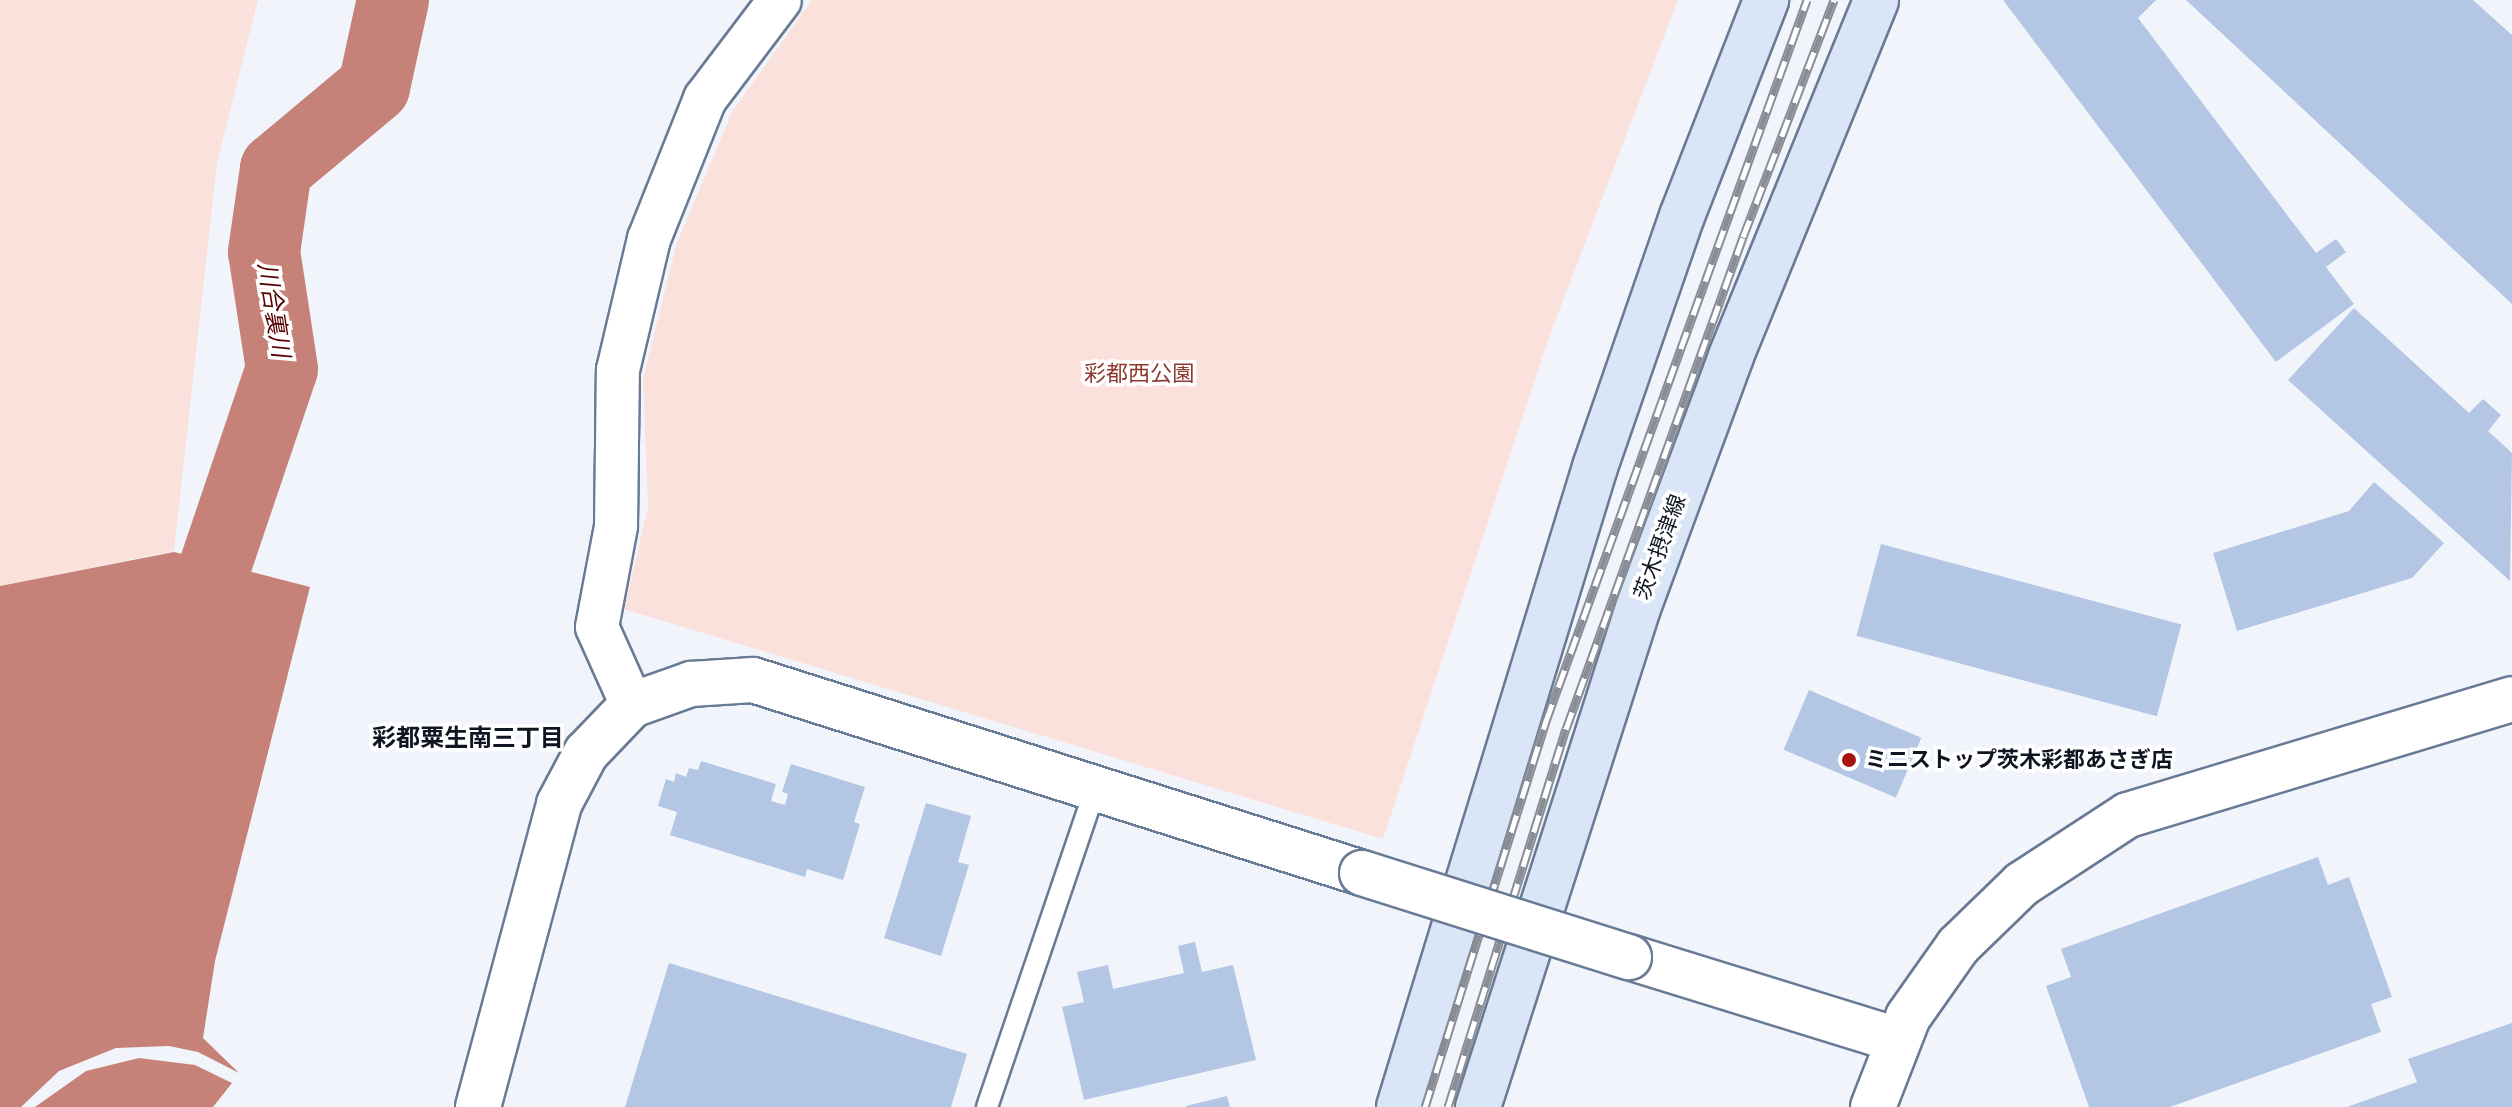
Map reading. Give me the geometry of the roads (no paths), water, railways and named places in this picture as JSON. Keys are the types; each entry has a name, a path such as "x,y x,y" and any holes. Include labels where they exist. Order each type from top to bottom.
{"main road":[{"path":"1399,1107 1595,467 1682,216 1766,0"},
{"name":"茨木摂津線","path":"1478,1107 1588,753 1675,506 1876,0"}],"street":[{"path":"632,705 597,627 616,526 618,370 649,239 705,99 780,0"},
{"path":"478,1107 559,804 586,753 632,705 691,684 753,680 1897,1040"},
{"path":"1873,1107 1897,1040 1930,983 1988,913 2022,884 2128,815 2512,699"}],"lane":[{"path":"987,1107 1095,789"}],"waterway":[{"name":"川合裏川","path":"185,655 282,369 264,252 276,169 374,87 393,0"}],"railway":[{"path":"1425,1107 1546,721 1807,0"},
{"path":"1448,1107 1566,729 1743,237 1834,0"}],"place":[{"name":"ミニストップ茨木彩都あさぎ店","path":"1849,760"}],"district":[{"name":"彩都粟生南三丁目","path":"468,739"}],"park label":[{"name":"彩都西公園","path":"1139,374"}]}
